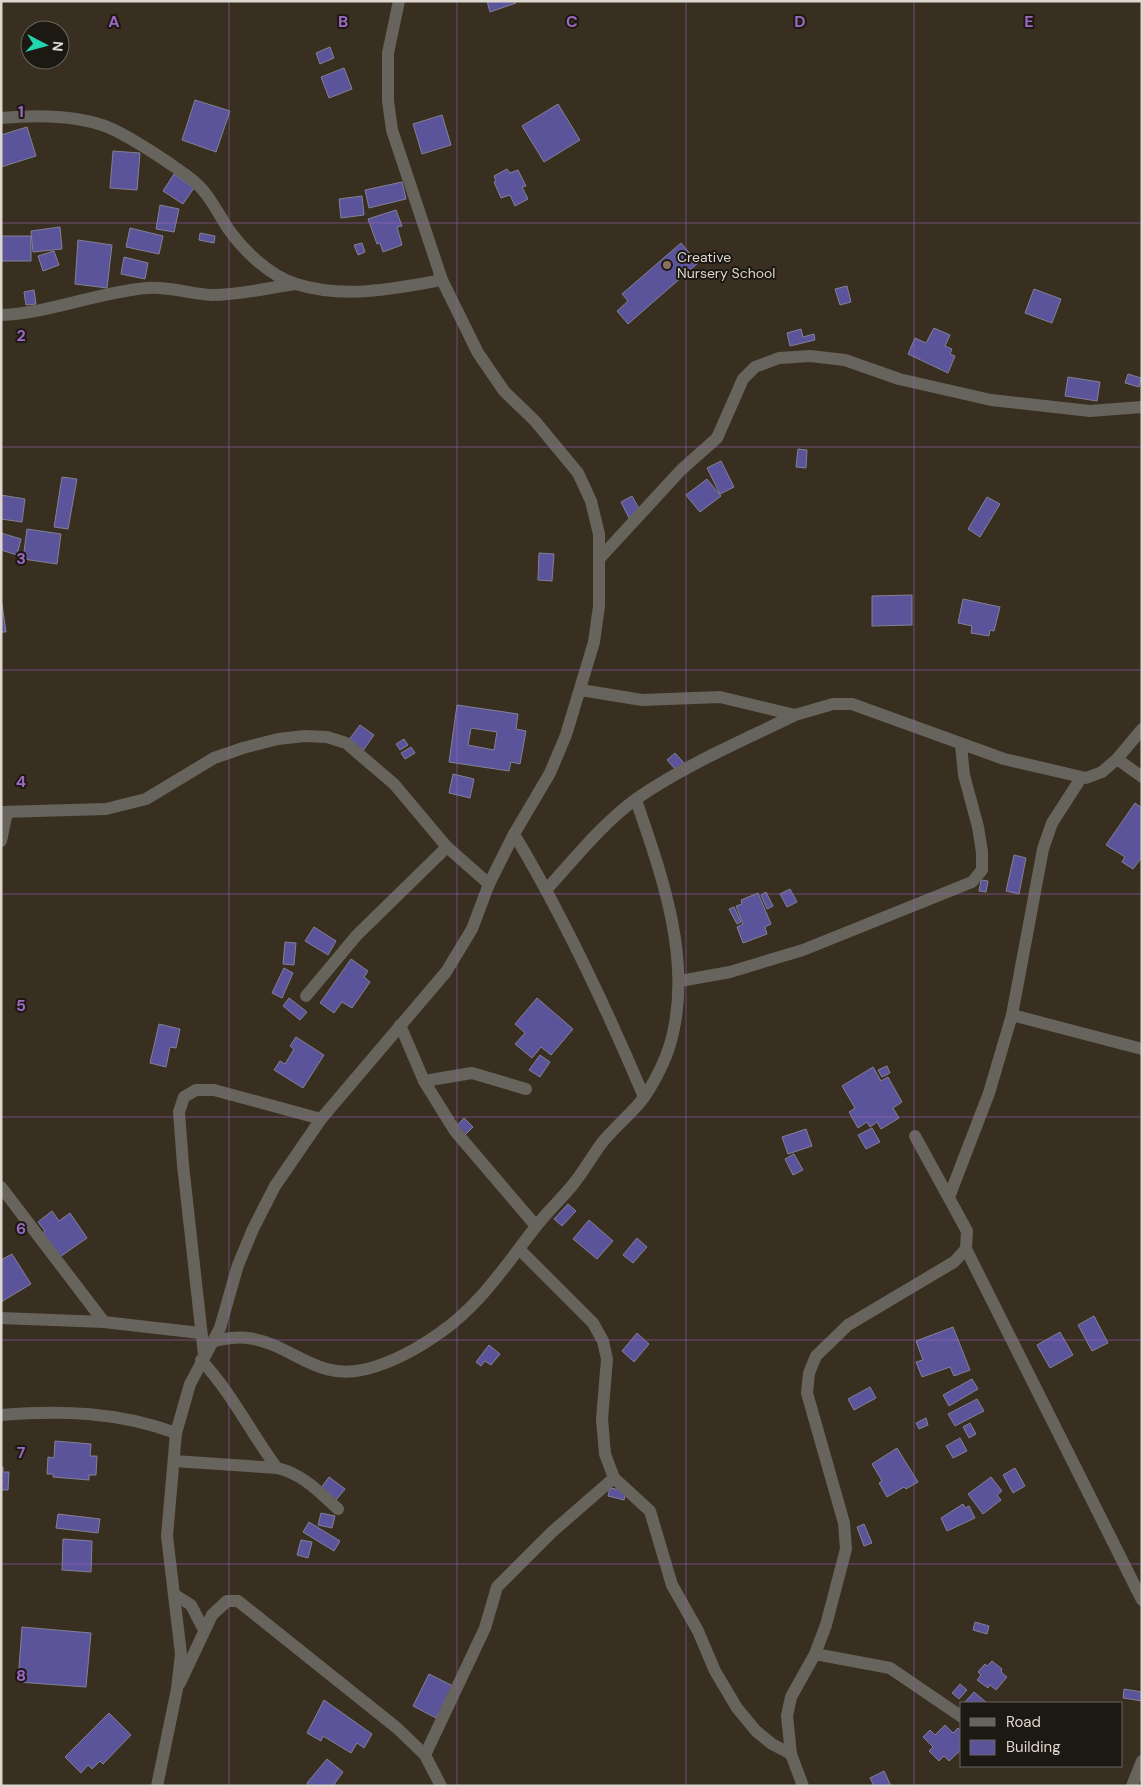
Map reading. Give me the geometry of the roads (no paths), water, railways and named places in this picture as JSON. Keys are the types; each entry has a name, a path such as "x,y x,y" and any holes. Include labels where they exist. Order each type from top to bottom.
{"street":[{"path":"157,1786 177,1689 180,1654 167,1536 176,1433 190,1384 202,1357 220,1328 238,1265 253,1229 275,1186 321,1118 446,972 472,929 489,884 514,834 550,773 581,690 595,633 599,606 599,534 591,501 578,473 535,421 504,391 478,353 442,280 392,130 388,101 388,52 399,1"},
{"path":"1,118 22,116 69,118 109,128 147,148 187,175 206,193 229,231 260,262 295,284"},
{"path":"1,315 28,313 80,303 124,291 150,288 226,294 295,284 343,293 384,290 442,280"},
{"path":"600,558 681,470 717,438 743,379 755,367 779,358 810,356 844,360 899,379 991,400 1081,410 1142,408"},
{"path":"581,690 642,700 720,697 795,715"},
{"path":"547,889 607,823 636,800 719,752 795,715 834,704 852,704 961,745 1020,764 1081,778 1095,776 1117,759 1142,729"},
{"path":"1,841 4,812 106,809 146,799 214,758 243,748 278,738 304,736 327,738 346,743 394,784 448,847 489,884"},
{"path":"680,981 730,972 802,950 972,882 982,870 982,852 978,827 964,775 961,745"},
{"path":"1117,759 1142,777"},
{"path":"949,1197 989,1093 1012,1015 1043,849 1052,823 1081,778"},
{"path":"213,1341 248,1338 262,1341 323,1370 344,1372 366,1369 399,1357 442,1332 485,1292 536,1226 573,1185 604,1141 644,1097 664,1064 674,1031 680,981 670,910 658,864 636,800"},
{"path":"514,834 547,889 603,1000 644,1097"},
{"path":"306,996 357,935 448,847"},
{"path":"1012,1015 1142,1049"},
{"path":"400,1025 424,1081 455,1131 536,1226"},
{"path":"424,1081 472,1073 526,1089"},
{"path":"277,1468 202,1357 179,1112 184,1097 196,1090 214,1090 321,1118"},
{"path":"915,1136 967,1231 966,1249 1142,1600"},
{"path":"1,1187 104,1322"},
{"path":"519,1249 594,1323 603,1341 607,1359 602,1419 605,1454 614,1478 650,1512 672,1585 698,1631 715,1671 737,1708 756,1731 772,1744 792,1754"},
{"path":"803,1786 792,1754 787,1716 791,1697 815,1654 840,1578 846,1549 844,1523 807,1392 809,1373 816,1356 848,1325 954,1262 966,1249"},
{"path":"1,1318 104,1322 200,1333"},
{"path":"1,1415 80,1412 146,1422 176,1433"},
{"path":"174,1461 277,1468 290,1471 304,1478 338,1509"},
{"path":"425,1755 485,1628 497,1587 552,1532 614,1478"},
{"path":"175,1595 191,1605 204,1630"},
{"path":"177,1689 212,1616 227,1601 238,1600 397,1728 425,1755 441,1786"},
{"path":"815,1654 890,1668 960,1717"},
{"path":"1132,1786 1142,1761"}],"place":[{"name":"Creative Nursery School","path":"667,265"}]}
